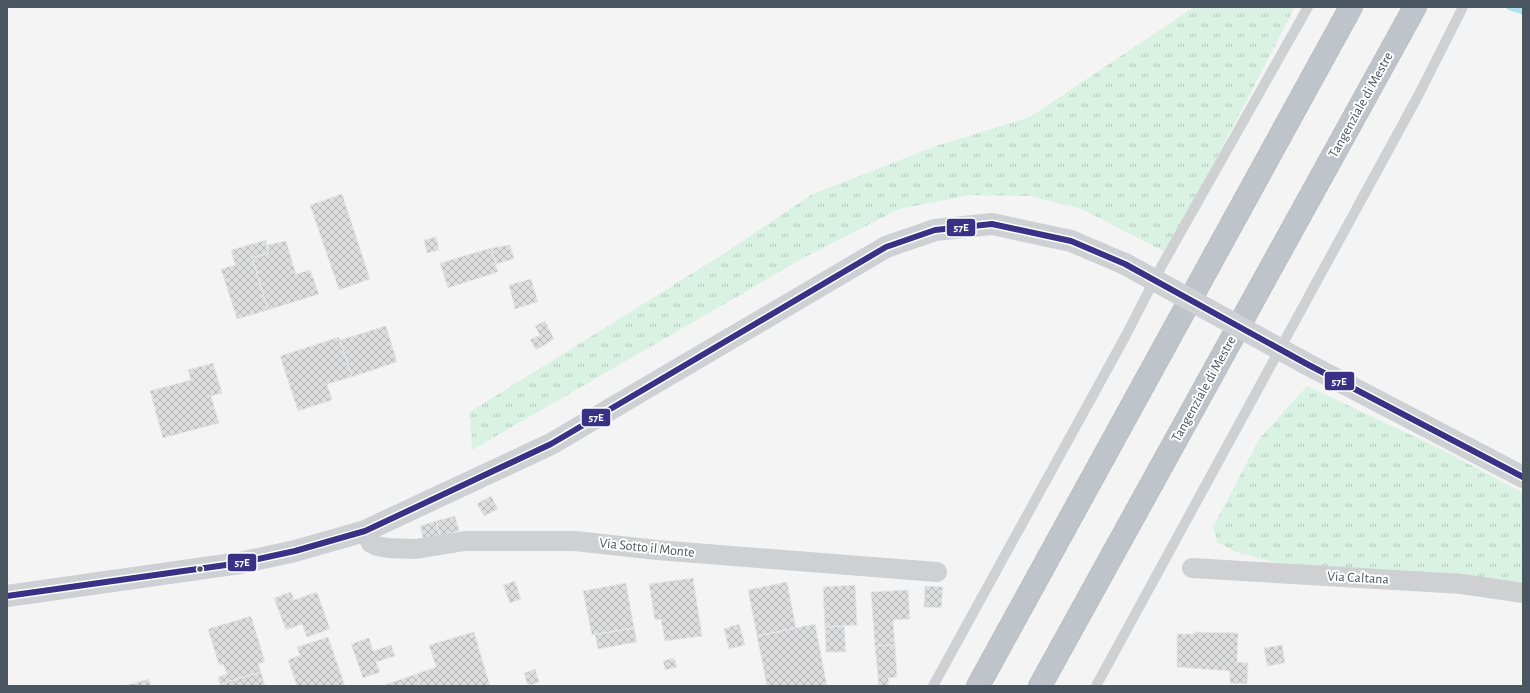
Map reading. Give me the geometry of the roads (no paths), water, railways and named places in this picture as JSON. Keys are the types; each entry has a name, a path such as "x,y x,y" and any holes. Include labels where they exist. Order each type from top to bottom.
{"highway":[{"path":"978,686 1351,7"},
{"name":"Tangenziale di Mestre","path":"1040,686 1415,7"}],"main road":[{"path":"7,596 240,563 295,551 365,531 551,444 886,247 936,230 992,224 1071,241 1125,264 1305,364 1523,477"}],"street":[{"name":"Via Sotto il Monte","path":"365,531 371,543 388,548 416,549 465,541 575,541 657,550 937,572"},
{"name":"Via Caltana","path":"1192,568 1462,584 1523,594"}],"lane":[{"path":"934,686 1125,337 1161,267 1308,7"},
{"path":"1096,686 1414,102 1463,7"}],"waterway":[{"path":"1510,7 1523,11"}]}
